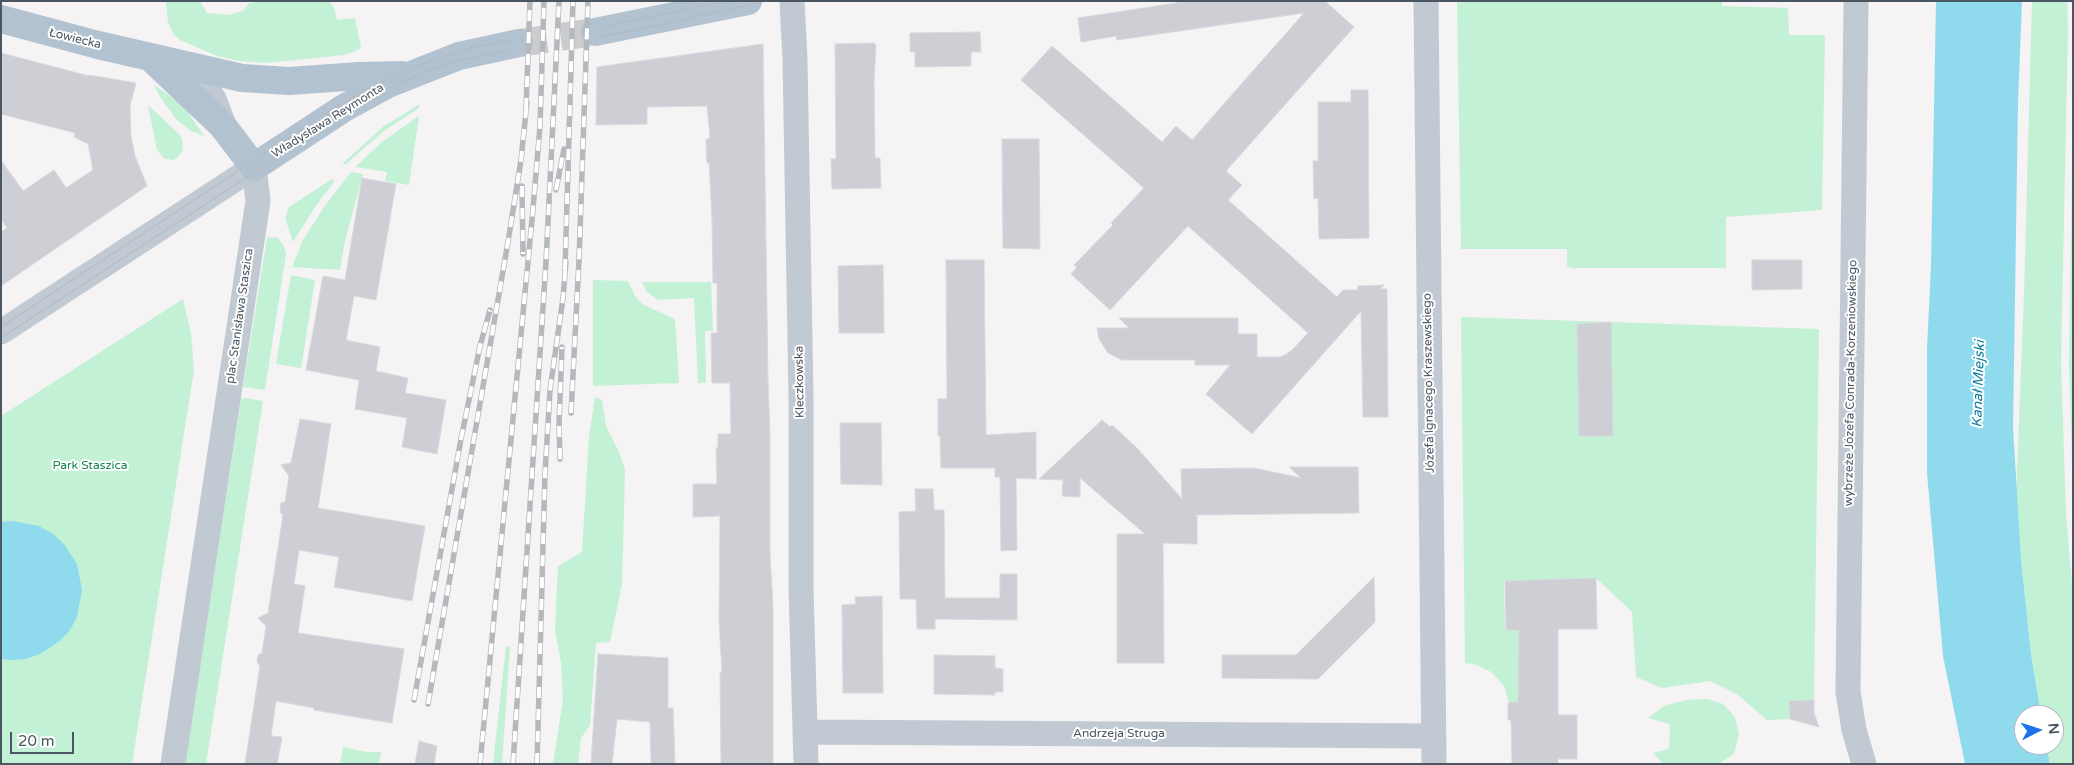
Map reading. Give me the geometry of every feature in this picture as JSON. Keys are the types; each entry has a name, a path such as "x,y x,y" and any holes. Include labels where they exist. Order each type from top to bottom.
{"main road":[{"path":"595,32 748,1"},
{"name":"Łowiecka","path":"1,20 189,65"},
{"name":"Władysława Reymonta","path":"254,167 344,108 407,75 475,51 519,43"},
{"name":"Łowiecka","path":"150,57 225,128 254,167"},
{"path":"189,65 227,75 266,81 289,82 359,76 407,75"}],"street":[{"name":"Kleczkowska","path":"792,1 795,60 801,397 801,579 806,764"},
{"name":"Józefa Ignacego Kraszewskiego","path":"1426,1 1434,764"},
{"name":"wybrzeże Józefa Conrada-Korzeniowskiego","path":"1856,1 1848,692 1854,730 1864,764"},
{"name":"Łowiecka","path":"189,65 214,99 225,128"},
{"path":"1,332 254,167"},
{"name":"plac Stanisława Staszica","path":"173,764 258,201 254,167"},
{"name":"Andrzeja Struga","path":"805,732 1433,736"}],"green space":[{"path":"166,1 200,1 207,13 228,15 243,11 249,3 265,1 330,1 337,20 355,18 361,47 344,55 266,63 240,61 217,56 180,40 174,35 168,22"},
{"path":"1457,1 1722,1 1722,6 1788,8 1789,35 1825,35 1822,210 1726,217 1726,268 1571,268 1567,266 1567,249 1461,249"},
{"path":"2032,1 2067,1 2061,362 2066,514 2073,595 2073,764 2050,764 2048,755 2064,755 2064,705 2039,705 2031,654 2021,559 2016,496"},
{"path":"154,85 176,100 188,112 204,136 191,131 176,119"},
{"path":"2073,103 2073,494 2069,364"},
{"path":"420,104 419,108 384,131 346,164 342,164 384,126"},
{"path":"148,105 182,139 183,150 173,160 165,159 157,150"},
{"path":"419,116 409,185 385,181 387,172 355,167 382,142"},
{"path":"351,172 363,174 344,245 340,270 292,267 303,240 324,207"},
{"path":"332,179 334,180 333,183 293,242 285,218 289,207"},
{"path":"277,237 284,246 286,254 265,390 243,387 267,238"},
{"path":"291,275 315,280 301,368 276,364"},
{"path":"593,280 628,281 635,296 642,304 675,319 679,383 593,386"},
{"path":"642,282 711,282 713,331 705,331 706,383 698,383 694,298 658,300 647,292"},
{"name":"Park Staszica","path":"183,299 191,333 194,370 132,764 1,764 1,416"},
{"path":"1461,317 1819,329 1814,700 1790,701 1790,719 1767,720 1737,694 1710,681 1662,688 1636,677 1632,612 1596,578 1504,581 1505,630 1519,629 1518,703 1509,703 1504,686 1491,672 1477,665 1465,663"},
{"path":"595,397 602,400 606,426 619,452 625,470 622,584 610,642 596,643 590,725 581,738 578,764 553,764 563,700 561,663 555,630 558,566 582,552 589,437"},
{"path":"241,399 263,401 206,764 185,764"},
{"path":"506,646 510,647 502,764 493,764"},
{"path":"1708,699 1723,704 1735,717 1739,734 1734,754 1718,764 1663,764 1653,753 1669,749 1670,724 1648,718 1664,706 1686,700"},
{"path":"343,747 367,752 381,752 379,764 340,764"}],"water":[{"name":"Kanał Miejski","path":"1936,1 2022,1 2018,103 2013,427 2021,559 2031,654 2039,705 2014,705 2014,755 2048,755 2050,764 1965,764 1943,656 1927,473 1927,348 1931,266"},
{"path":"13,521 39,526 53,534 64,544 77,564 82,590 77,617 70,630 61,640 40,654 26,659 12,660 1,659 1,522"}],"building":[{"path":"1189,1 1325,1 1354,27 1226,171 1242,185 1228,200 1337,297 1343,290 1357,290 1358,286 1384,285 1380,289 1387,289 1388,417 1363,417 1361,311 1252,434 1206,394 1230,365 1195,365 1195,360 1122,360 1108,353 1099,339 1097,328 1129,328 1119,318 1238,318 1238,334 1257,334 1257,357 1280,357 1291,351 1308,333 1188,226 1110,310 1071,274 1077,267 1074,265 1113,225 1111,223 1144,188 1021,80 1052,46 1162,142 1176,126 1192,140 1304,13 1117,40 1116,36 1081,42 1078,18"},
{"path":"980,32 981,52 971,52 971,66 915,67 915,52 910,52 910,33"},
{"path":"874,43 876,45 874,80 875,158 880,158 881,188 832,189 831,159 836,159 835,44"},
{"path":"763,44 770,434 770,554 773,606 773,764 721,764 720,516 693,517 693,484 717,484 716,448 718,447 718,434 731,434 730,383 712,383 711,333 717,333 717,283 713,283 712,218 706,140 710,137 707,106 647,107 647,124 596,125 597,67"},
{"path":"1,53 89,76 136,83 130,105 131,136 135,156 147,186 1,286 1,232 7,228 1,219 1,160 23,191 54,170 66,188 93,170 88,144 74,137 75,133 1,114"},
{"path":"1351,90 1368,90 1369,238 1319,239 1318,198 1314,199 1313,161 1318,161 1318,102 1351,102"},
{"path":"1002,139 1039,139 1040,249 1003,248"},
{"path":"362,178 396,184 376,300 354,296 346,340 380,347 376,371 408,378 405,393 446,400 437,454 402,447 407,418 355,409 359,380 306,370 323,276 345,280"},
{"path":"946,260 984,260 986,435 1036,432 1036,479 1016,478 1017,550 1001,551 1000,477 995,477 995,468 941,468 940,436 938,436 938,399 947,399"},
{"path":"1752,260 1802,260 1802,289 1752,290"},
{"path":"883,265 884,333 839,333 838,266"},
{"path":"1611,322 1613,436 1579,436 1577,324"},
{"path":"300,419 331,424 318,508 425,526 412,601 334,587 339,557 299,550 294,584 305,586 298,633 404,649 392,723 314,710 314,708 276,701 271,736 282,737 277,764 245,764 260,666 257,662 258,655 262,653 266,626 258,618 268,613 283,515 280,512 281,503 285,502 289,476 281,465 291,463"},
{"path":"1102,420 1110,427 1112,425 1136,447 1182,499 1181,469 1254,468 1301,478 1289,467 1358,467 1359,513 1195,515 1197,517 1197,544 1163,543 1164,663 1117,663 1117,534 1145,534 1080,478 1080,497 1062,496 1063,480 1039,479"},
{"path":"840,423 881,423 882,485 841,484"},
{"path":"915,489 933,489 934,510 944,510 945,598 1000,598 1000,574 1017,574 1017,620 935,619 935,629 917,629 916,599 900,599 899,512 916,511"},
{"path":"1374,577 1375,622 1318,679 1222,678 1222,655 1296,655"},
{"path":"1596,578 1597,629 1558,629 1558,715 1577,715 1577,759 1558,759 1558,764 1512,764 1511,720 1508,720 1508,703 1518,702 1519,630 1506,630 1505,581"},
{"path":"882,596 883,693 843,693 842,605 856,604 855,597"},
{"path":"598,654 668,658 668,708 673,708 675,764 651,764 650,722 617,719 612,764 591,764"},
{"path":"934,655 995,656 995,668 1003,669 1003,692 995,692 995,695 934,694"},
{"path":"1814,700 1814,713 1819,727 1790,719 1789,701"},
{"path":"419,741 437,746 434,764 415,764"}],"tunnel":[{"path":"519,43 595,32"}],"tram line":[{"path":"602,27 726,1"},
{"path":"601,36 766,1"},
{"path":"1,327 334,108 363,91 432,60 470,48 510,40"},
{"path":"1,338 351,109 391,87 423,73 454,62 510,50"}],"railway":[{"path":"526,109 530,1"},
{"path":"480,764 540,126 544,1"},
{"path":"513,764 546,262 559,1"},
{"path":"565,270 573,1"},
{"path":"571,413 579,260 588,1"},
{"path":"428,704 508,242 521,160 527,102"},
{"path":"556,190 564,149"},
{"path":"522,186 523,254"},
{"path":"537,764 545,474 550,390 566,262"},
{"path":"414,700 461,439 480,346 490,310"},
{"path":"560,459 559,424 562,347"}]}
